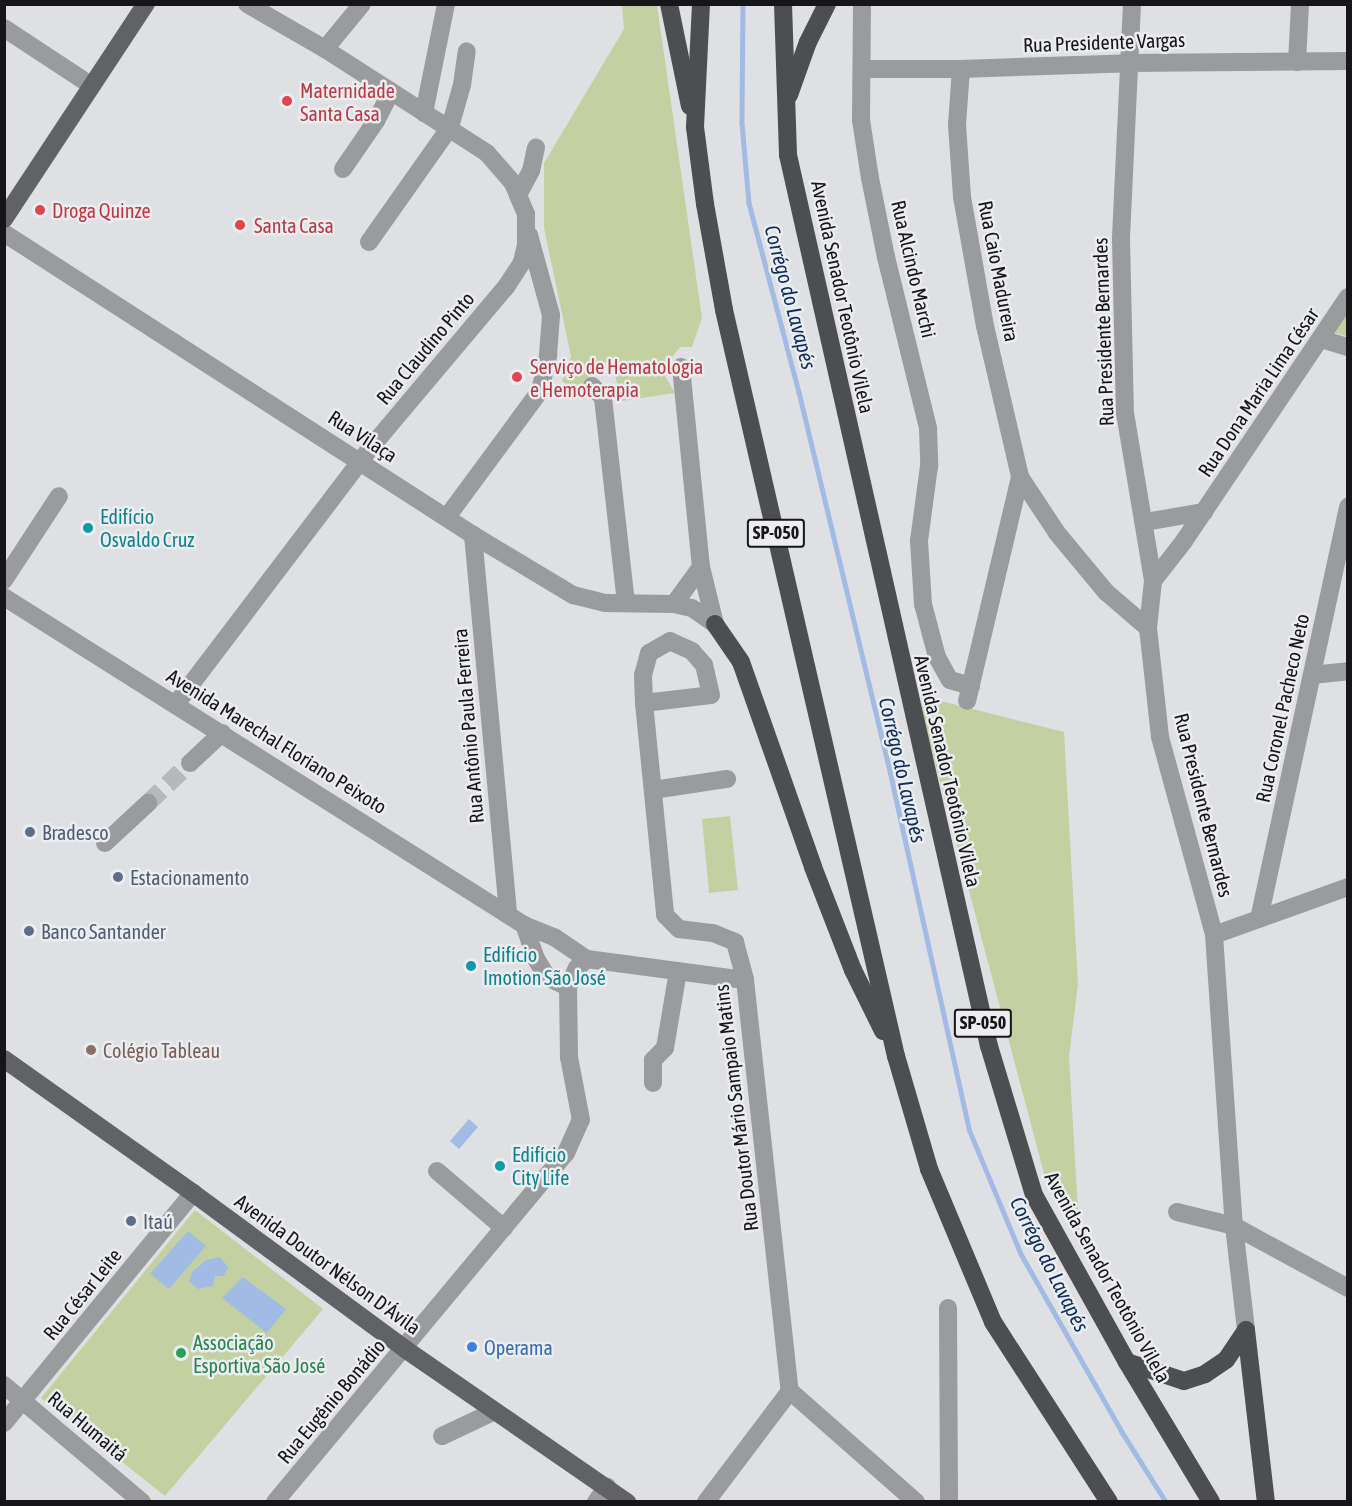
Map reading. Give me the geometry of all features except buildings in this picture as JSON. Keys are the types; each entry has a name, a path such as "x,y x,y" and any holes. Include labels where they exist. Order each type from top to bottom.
{"highway":[{"path":"669,4 695,127"},
{"name":"SP-050","path":"701,4 695,127 705,204 724,310 896,1056 929,1169 993,1322 1109,1502"},
{"name":"Avenida Senador Teotônio Vilela","path":"783,4 788,155 989,1046 1034,1195 1127,1362 1211,1502"},
{"path":"785,106 808,42 827,4"},
{"path":"715,624 741,662 813,867 853,970 896,1056"},
{"path":"1127,1362 1184,1381 1205,1374 1226,1360 1246,1330"},
{"path":"1246,1330 1266,1502"}],"main road":[{"path":"4,219 146,4"},
{"name":"Avenida Doutor Nélson D'Ávila","path":"4,1059 194,1193 493,1412 607,1486 627,1502"}],"street":[{"name":"Rua Claudino Pinto","path":"176,704 360,462 506,287 522,262 527,228 526,214 513,183 487,153 450,127 246,4"},
{"path":"325,50 362,4"},
{"path":"424,113 446,4"},
{"name":"Rua Alcindo Marchi","path":"862,4 861,120 870,178 886,257 928,428 929,466 920,541 923,604 937,657 950,680 969,694"},
{"name":"Rua Presidente Bernardes","path":"1132,4 1122,239 1125,413 1146,522 1153,581 1148,628 1160,738 1214,935 1234,1226 1246,1330"},
{"path":"1297,62 1300,4"},
{"path":"4,28 92,86"},
{"path":"369,242 450,127 462,84 467,51"},
{"name":"Rua Presidente Vargas","path":"862,69 1347,61"},
{"name":"Rua Caio Madureira","path":"961,69 957,125 962,197 985,326 1020,477 1057,533 1106,592 1148,628"},
{"path":"343,169 376,121 391,92"},
{"path":"518,195 531,171 536,148"},
{"path":"447,517 540,391 548,355 551,315 527,228"},
{"name":"Rua Vilaça","path":"4,233 474,535 573,595 605,603 674,604 692,608 715,624"},
{"name":"Rua Dona Maria Lima César","path":"1153,581 1204,512 1347,297"},
{"path":"1321,339 1347,347"},
{"path":"681,367 701,567 715,624"},
{"path":"592,386 603,398 626,602"},
{"name":"Rua Caio Madureira","path":"969,694 1020,477"},
{"path":"4,580 59,496"},
{"name":"Rua Coronel Pacheco Neto","path":"1259,919 1347,507"},
{"path":"1146,522 1204,512"},
{"name":"Rua Antônio Paula Ferreira","path":"474,535 508,914"},
{"path":"674,604 701,567"},
{"name":"Avenida Marechal Floriano Peixoto","path":"4,597 524,925 554,937 587,959 745,980"},
{"path":"1312,675 1347,671"},
{"name":"Rua Doutor Mário Sampaio Matins","path":"644,703 665,915 679,929 713,933 735,942 745,980 790,1391"},
{"path":"190,763 222,733"},
{"path":"653,790 727,779"},
{"path":"105,843 148,803"},
{"path":"1214,935 1347,887"},
{"path":"524,925 536,959 547,977 568,987 578,968 587,959"},
{"path":"652,1083 653,1060 665,1048 678,971"},
{"name":"Rua Eugênio Bonádio","path":"275,1502 405,1349 566,1153 581,1120 569,1057 568,987"},
{"path":"437,1171 504,1228"},
{"name":"Rua César Leite","path":"4,1423 194,1193"},
{"path":"1177,1212 1234,1226 1347,1288"},
{"path":"948,1308 949,1502"},
{"name":"Rua Humaitá","path":"4,1385 142,1502"},
{"path":"706,1502 790,1391 916,1502"},
{"path":"442,1436 493,1412"},
{"path":"596,1502 607,1486"}],"green space":[{"path":"622,5 657,5 702,318 692,347 680,347 662,371 675,393 622,401 611,361 591,369 584,400 562,381 571,356 544,228 544,163 624,29"},
{"path":"1347,313 1347,336 1335,333"},
{"path":"921,696 1064,732 1078,984 1069,1057 1080,1243 1046,1181 924,721"},
{"path":"730,816 738,890 709,893 702,819"},
{"name":"Associação Esportiva São José","path":"195,1210 323,1309 165,1496 41,1398"}],"water":[{"path":"469,1119 478,1127 459,1149 450,1141"},
{"path":"188,1231 206,1246 169,1289 150,1274"},
{"path":"220,1257 228,1267 224,1276 215,1276 213,1286 198,1289 189,1281 192,1272 206,1260"},
{"path":"243,1277 286,1309 267,1333 222,1298"}],"waterway":[{"name":"Corrégo do Lavapés","path":"743,4 742,123 749,203 799,392 893,785 969,1129 1021,1254 1122,1432 1166,1502"}],"tunnel":[{"path":"148,803 190,763"}],"place":[{"name":"Maternidade Santa Casa","path":"287,101"},
{"name":"Droga Quinze","path":"40,210"},
{"name":"Santa Casa","path":"240,225"},
{"name":"Serviço de Hematologia e Hemoterapia","path":"517,377"},
{"name":"Edifício Osvaldo Cruz","path":"88,528"},
{"name":"Bradesco","path":"30,832"},
{"name":"Estacionamento","path":"118,877"},
{"name":"Banco Santander","path":"29,931"},
{"name":"Edifício Imotion São José","path":"471,966"},
{"name":"Colégio Tableau","path":"91,1050"},
{"name":"Edifício City Life","path":"500,1166"},
{"name":"Itaú","path":"131,1221"},
{"name":"Operama","path":"472,1347"},
{"name":"Associação Esportiva São José","path":"181,1353"}]}
